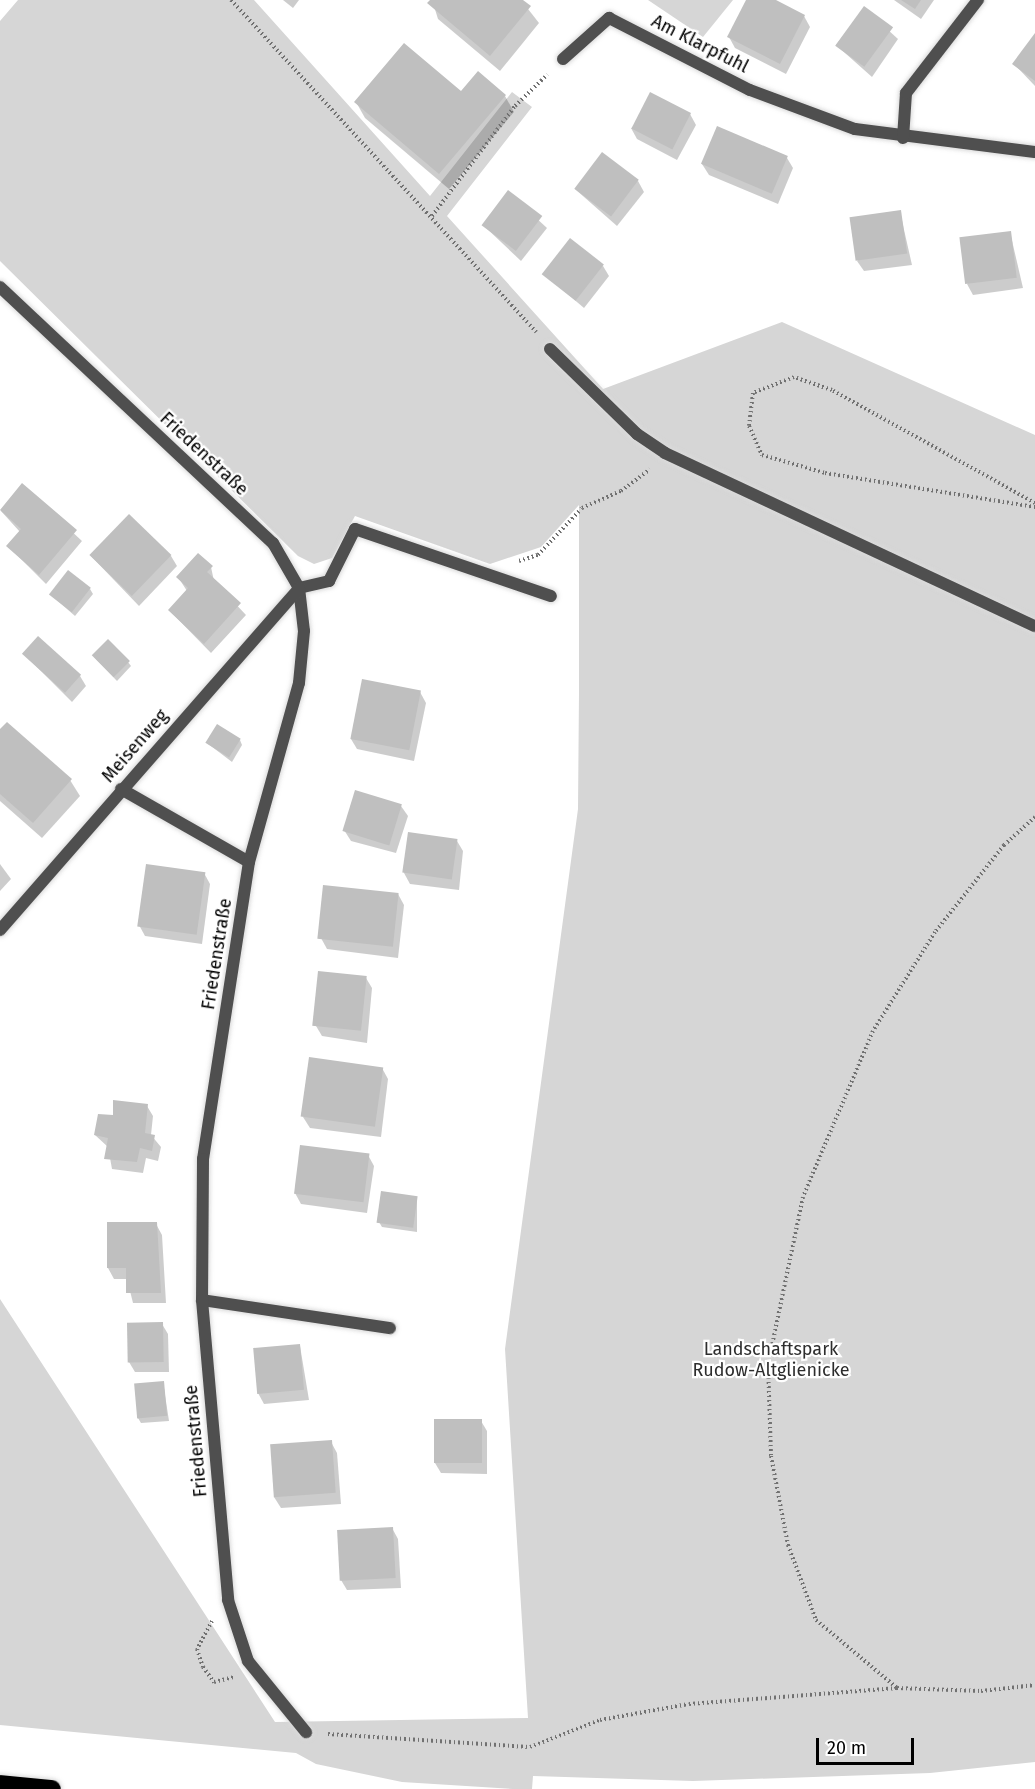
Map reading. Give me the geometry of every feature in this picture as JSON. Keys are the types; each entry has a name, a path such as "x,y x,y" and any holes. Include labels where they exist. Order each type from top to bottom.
{"highway":[{"path":"0,1784 52,1789"}],"street":[{"path":"903,138 906,93 978,0"},
{"name":"Am Klarpfuhl","path":"563,59 609,18 750,90 855,129 903,138 1035,152"},
{"name":"Friedenstraße","path":"0,287 273,543 299,588 304,631 299,683 249,862 203,1159 202,1300 228,1600 248,1661 306,1732"},
{"path":"550,349 637,434 665,453 1035,626"},
{"path":"299,588 329,581 355,529 478,573 551,596"},
{"name":"Meisenweg","path":"0,930 299,588"},
{"path":"121,789 249,862"},
{"path":"202,1300 390,1328"}],"path":[{"path":"231,0 432,216 550,349"},
{"path":"432,216 515,106 563,59"},
{"path":"794,377 832,390 1035,505 825,473 762,455 749,426 753,393 794,377"},
{"path":"478,573 538,555 582,508 643,478 665,453"},
{"path":"897,1688 816,1620 788,1545 771,1456 768,1364 803,1197 873,1031 935,932 1004,845 1035,817"},
{"path":"228,1600 197,1649 202,1667 214,1682 230,1681 248,1661"},
{"path":"306,1732 530,1747 600,1720 689,1704 897,1688 1035,1685"}],"green space":[{"name":"Landschaftspark Rudow-Altglienicke","path":"18,0 254,0 430,196 512,92 532,107 447,216 603,389 782,322 1035,435 1035,1762 930,1773 693,1781 533,1776 532,1789 513,1789 402,1782 316,1764 296,1753 0,1725 0,1299 275,1722 528,1718 505,1349 578,809 579,505 541,547 490,564 355,516 332,558 314,564 298,556 0,261 0,21"},
{"path":"648,0 733,0 703,37"}],"building":[{"path":"430,0 523,0 531,6 490,56 427,3"},
{"path":"746,0 776,0 805,15 780,64 727,37"},
{"path":"901,0 921,0 915,9"},
{"path":"864,6 893,27 864,67 835,46"},
{"path":"1035,33 1035,81 1012,64"},
{"path":"404,43 461,91 478,71 506,95 439,174 354,102"},
{"path":"650,92 691,113 672,149 631,129"},
{"path":"717,126 788,156 772,194 701,164"},
{"path":"602,152 639,180 611,216 574,189"},
{"path":"508,190 542,216 516,251 482,225"},
{"path":"901,210 907,254 856,261 850,217"},
{"path":"1011,231 1017,278 965,284 959,237"},
{"path":"570,238 604,264 576,301 542,274"},
{"path":"22,483 77,530 39,575 6,546 21,529 0,510"},
{"path":"129,514 171,555 132,596 89,555"},
{"path":"198,553 213,566 207,572 241,603 204,644 168,610 188,588 176,577"},
{"path":"68,570 91,588 72,612 49,594"},
{"path":"38,636 81,675 65,693 22,654"},
{"path":"108,639 130,661 114,677 92,655"},
{"path":"362,679 421,690 409,750 350,739"},
{"path":"7,722 72,779 33,823 0,794 0,729"},
{"path":"217,724 241,739 229,757 205,743"},
{"path":"355,790 402,804 389,845 342,831"},
{"path":"408,832 458,839 452,880 402,873"},
{"path":"146,864 205,872 197,935 137,926"},
{"path":"323,885 399,893 393,947 317,939"},
{"path":"318,971 367,976 361,1031 312,1026"},
{"path":"309,1057 383,1067 375,1127 301,1116"},
{"path":"113,1100 148,1104 145,1133 155,1135 152,1151 140,1148 137,1162 104,1159 108,1138 94,1135 98,1114 113,1115"},
{"path":"300,1145 369,1154 364,1202 294,1194"},
{"path":"381,1191 418,1196 413,1228 377,1223"},
{"path":"107,1222 157,1222 161,1293 126,1293 126,1268 107,1268"},
{"path":"163,1322 164,1362 128,1363 127,1323"},
{"path":"300,1344 304,1390 257,1394 253,1348"},
{"path":"164,1381 167,1416 137,1418 134,1384"},
{"path":"434,1419 482,1419 482,1463 434,1463"},
{"path":"332,1440 336,1493 274,1497 270,1444"},
{"path":"393,1527 396,1578 340,1581 337,1530"}]}
